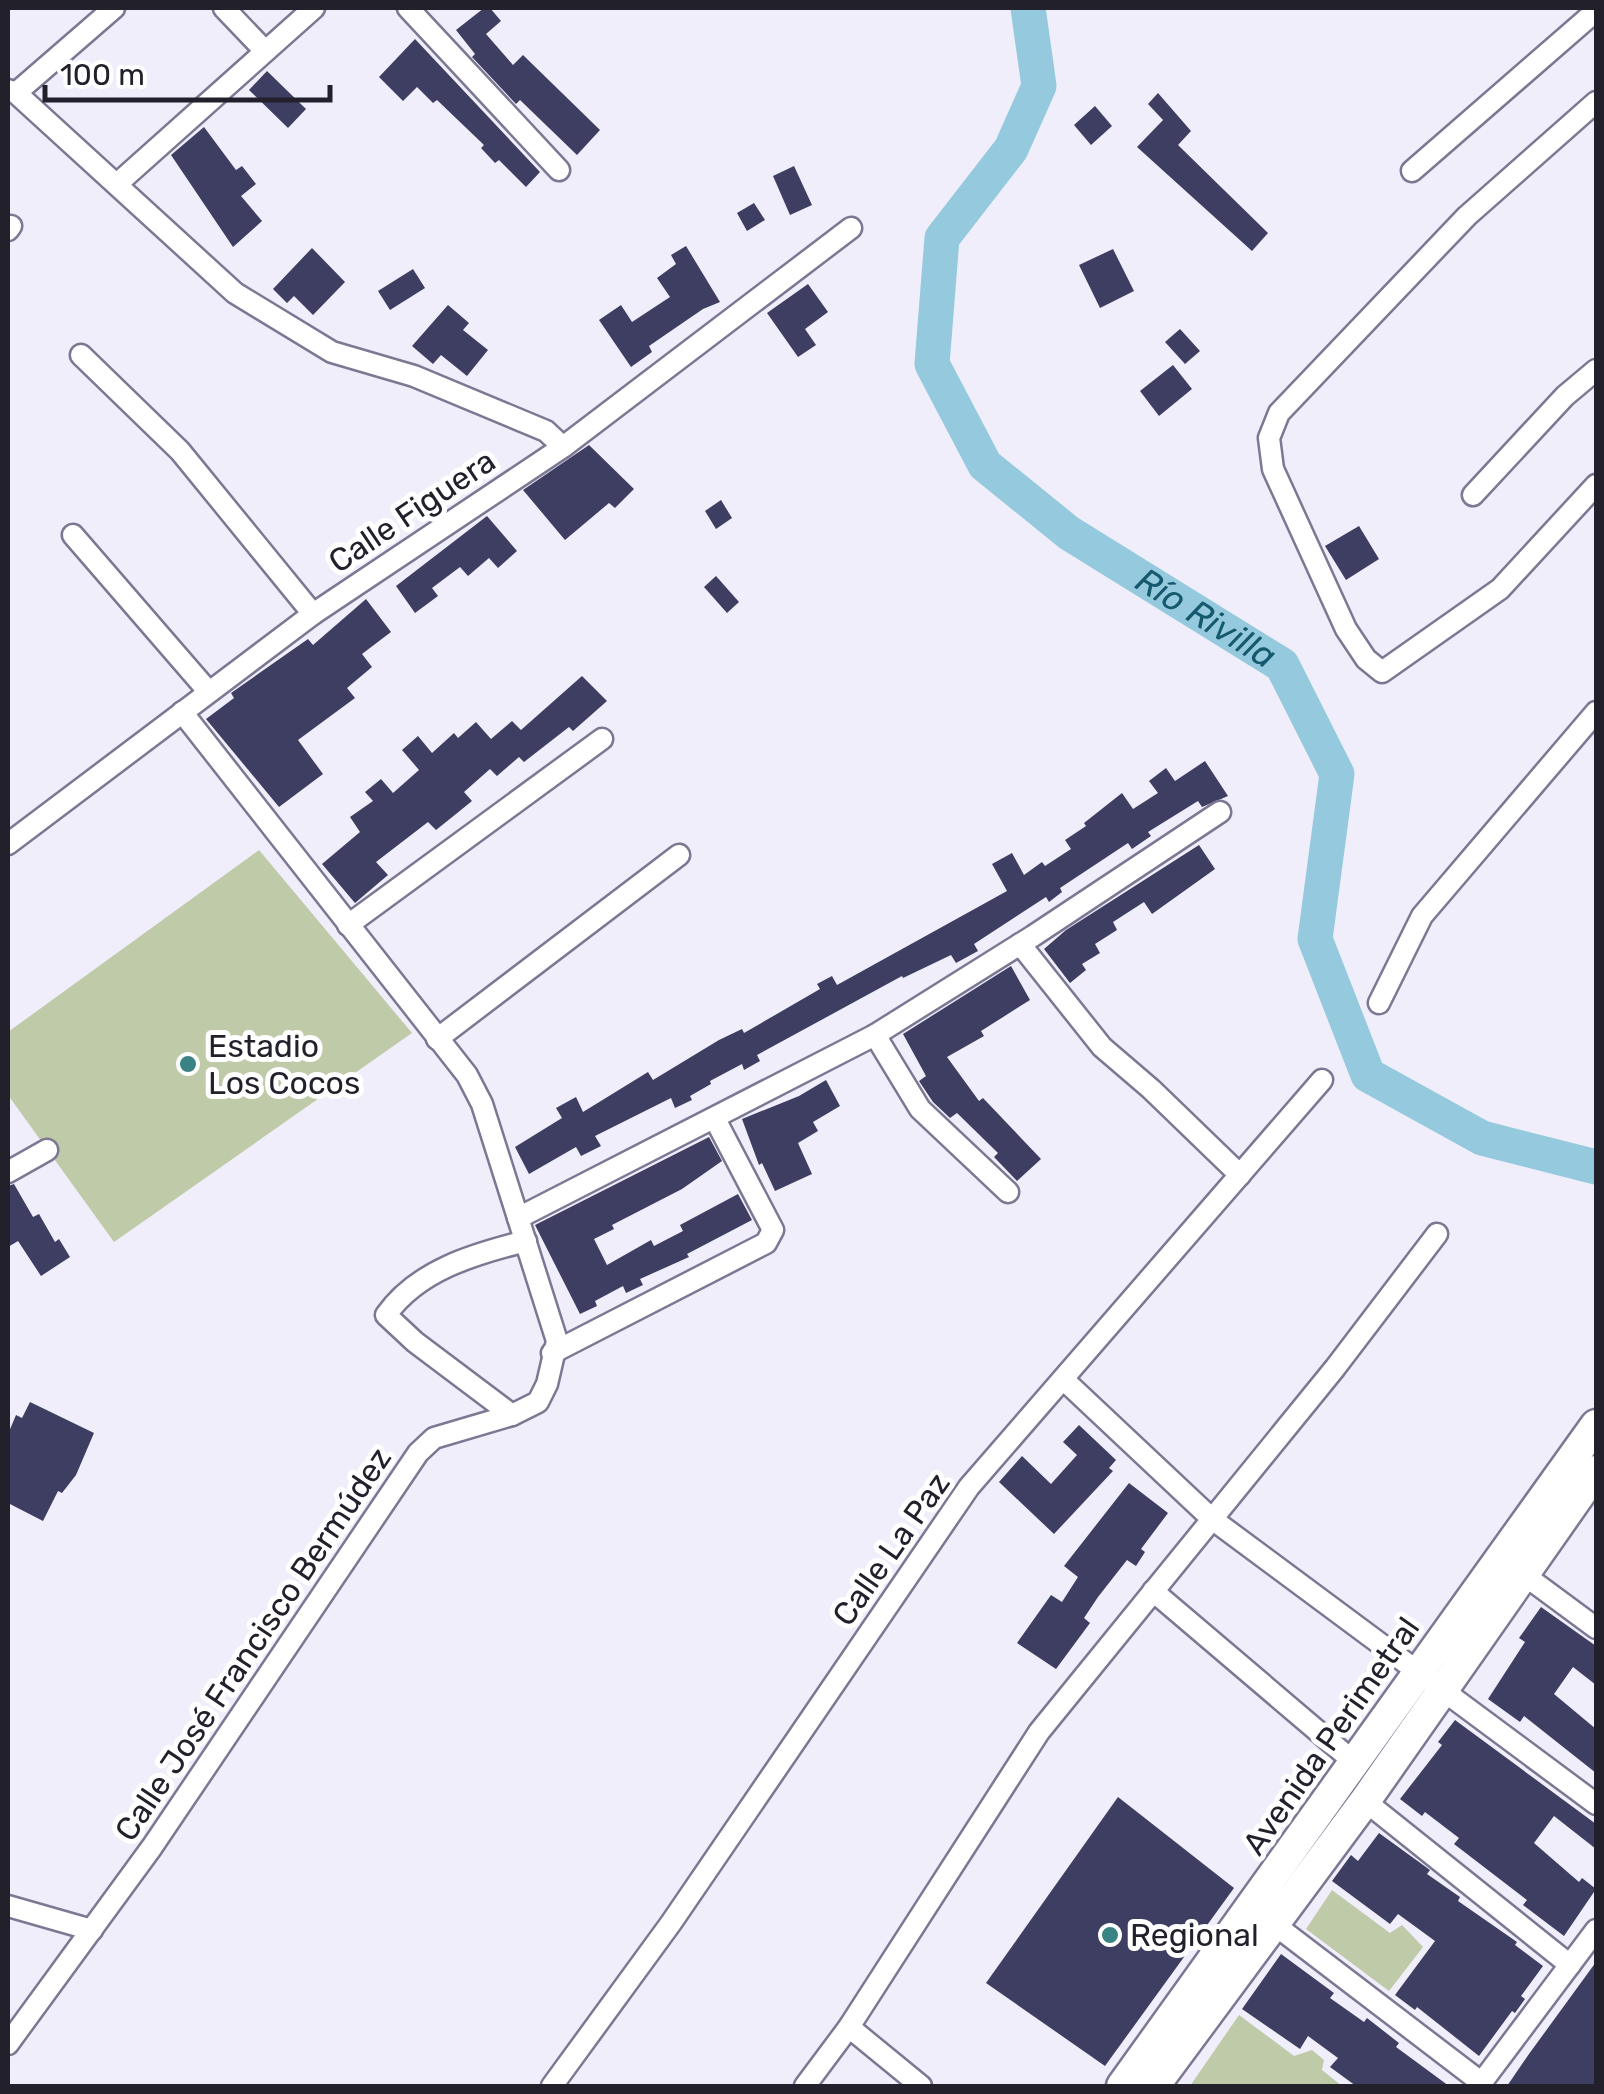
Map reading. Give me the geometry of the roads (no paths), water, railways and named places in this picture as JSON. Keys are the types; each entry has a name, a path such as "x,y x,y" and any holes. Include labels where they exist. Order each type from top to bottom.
{"main road":[{"name":"Avenida Perimetral","path":"1154,2086 1365,1801 1431,1682 1593,1439"},
{"name":"Avenida Perimetral","path":"1122,2086 1354,1762 1431,1682 1523,1574 1596,1471"}],"street":[{"path":"114,8 12,92 236,293 310,341 332,352 414,376 530,424 562,447"},
{"path":"224,8 265,51"},
{"path":"117,184 314,8"},
{"path":"408,8 558,170"},
{"path":"1412,170 1596,10"},
{"path":"1596,102 1467,216 1279,413 1269,438 1273,468 1346,629 1366,659 1382,672 1500,588 1596,485"},
{"name":"Calle Figuera","path":"8,844 313,614 562,447 850,228"},
{"path":"81,355 180,451 313,614"},
{"path":"1473,495 1564,396 1596,370"},
{"path":"73,535 208,691"},
{"name":"Calle José Francisco Bermúdez","path":"8,2044 152,1848 418,1453 434,1438 512,1415 538,1402 547,1384 556,1341 482,1104 467,1075 182,712"},
{"path":"1380,1003 1422,916 1596,712"},
{"path":"348,925 602,739"},
{"path":"518,1218 875,1035 1220,812"},
{"path":"437,1039 679,855"},
{"path":"1020,944 1102,1047 1151,1088 1240,1175"},
{"path":"875,1035 920,1109 1008,1192"},
{"name":"Calle La Paz","path":"552,2086 671,1923 970,1486 1322,1080"},
{"path":"552,1353 772,1236 773,1230 715,1119"},
{"path":"8,1172 47,1150"},
{"path":"805,2086 849,2026 1039,1732 1335,1368 1437,1234"},
{"path":"512,1415 415,1342 386,1315 412,1284 474,1256 526,1241"},
{"path":"1063,1379 1212,1519 1596,1804"},
{"path":"1523,1574 1596,1628"},
{"path":"1153,1591 1354,1762"},
{"path":"1365,1801 1570,1965"},
{"path":"8,1906 92,1930"},
{"path":"1275,1924 1480,2085 1596,1930"},
{"path":"849,2026 921,2086"}],"waterway":[{"name":"Río Rivilla","path":"1028,8 1039,86 1011,149 942,238 932,364 985,465 1069,533 1282,665 1337,774 1315,939 1368,1075 1482,1138 1596,1167"}],"place":[{"name":"Estadio Los Cocos","path":"188,1064"},
{"name":"Regional","path":"1110,1935"}]}
